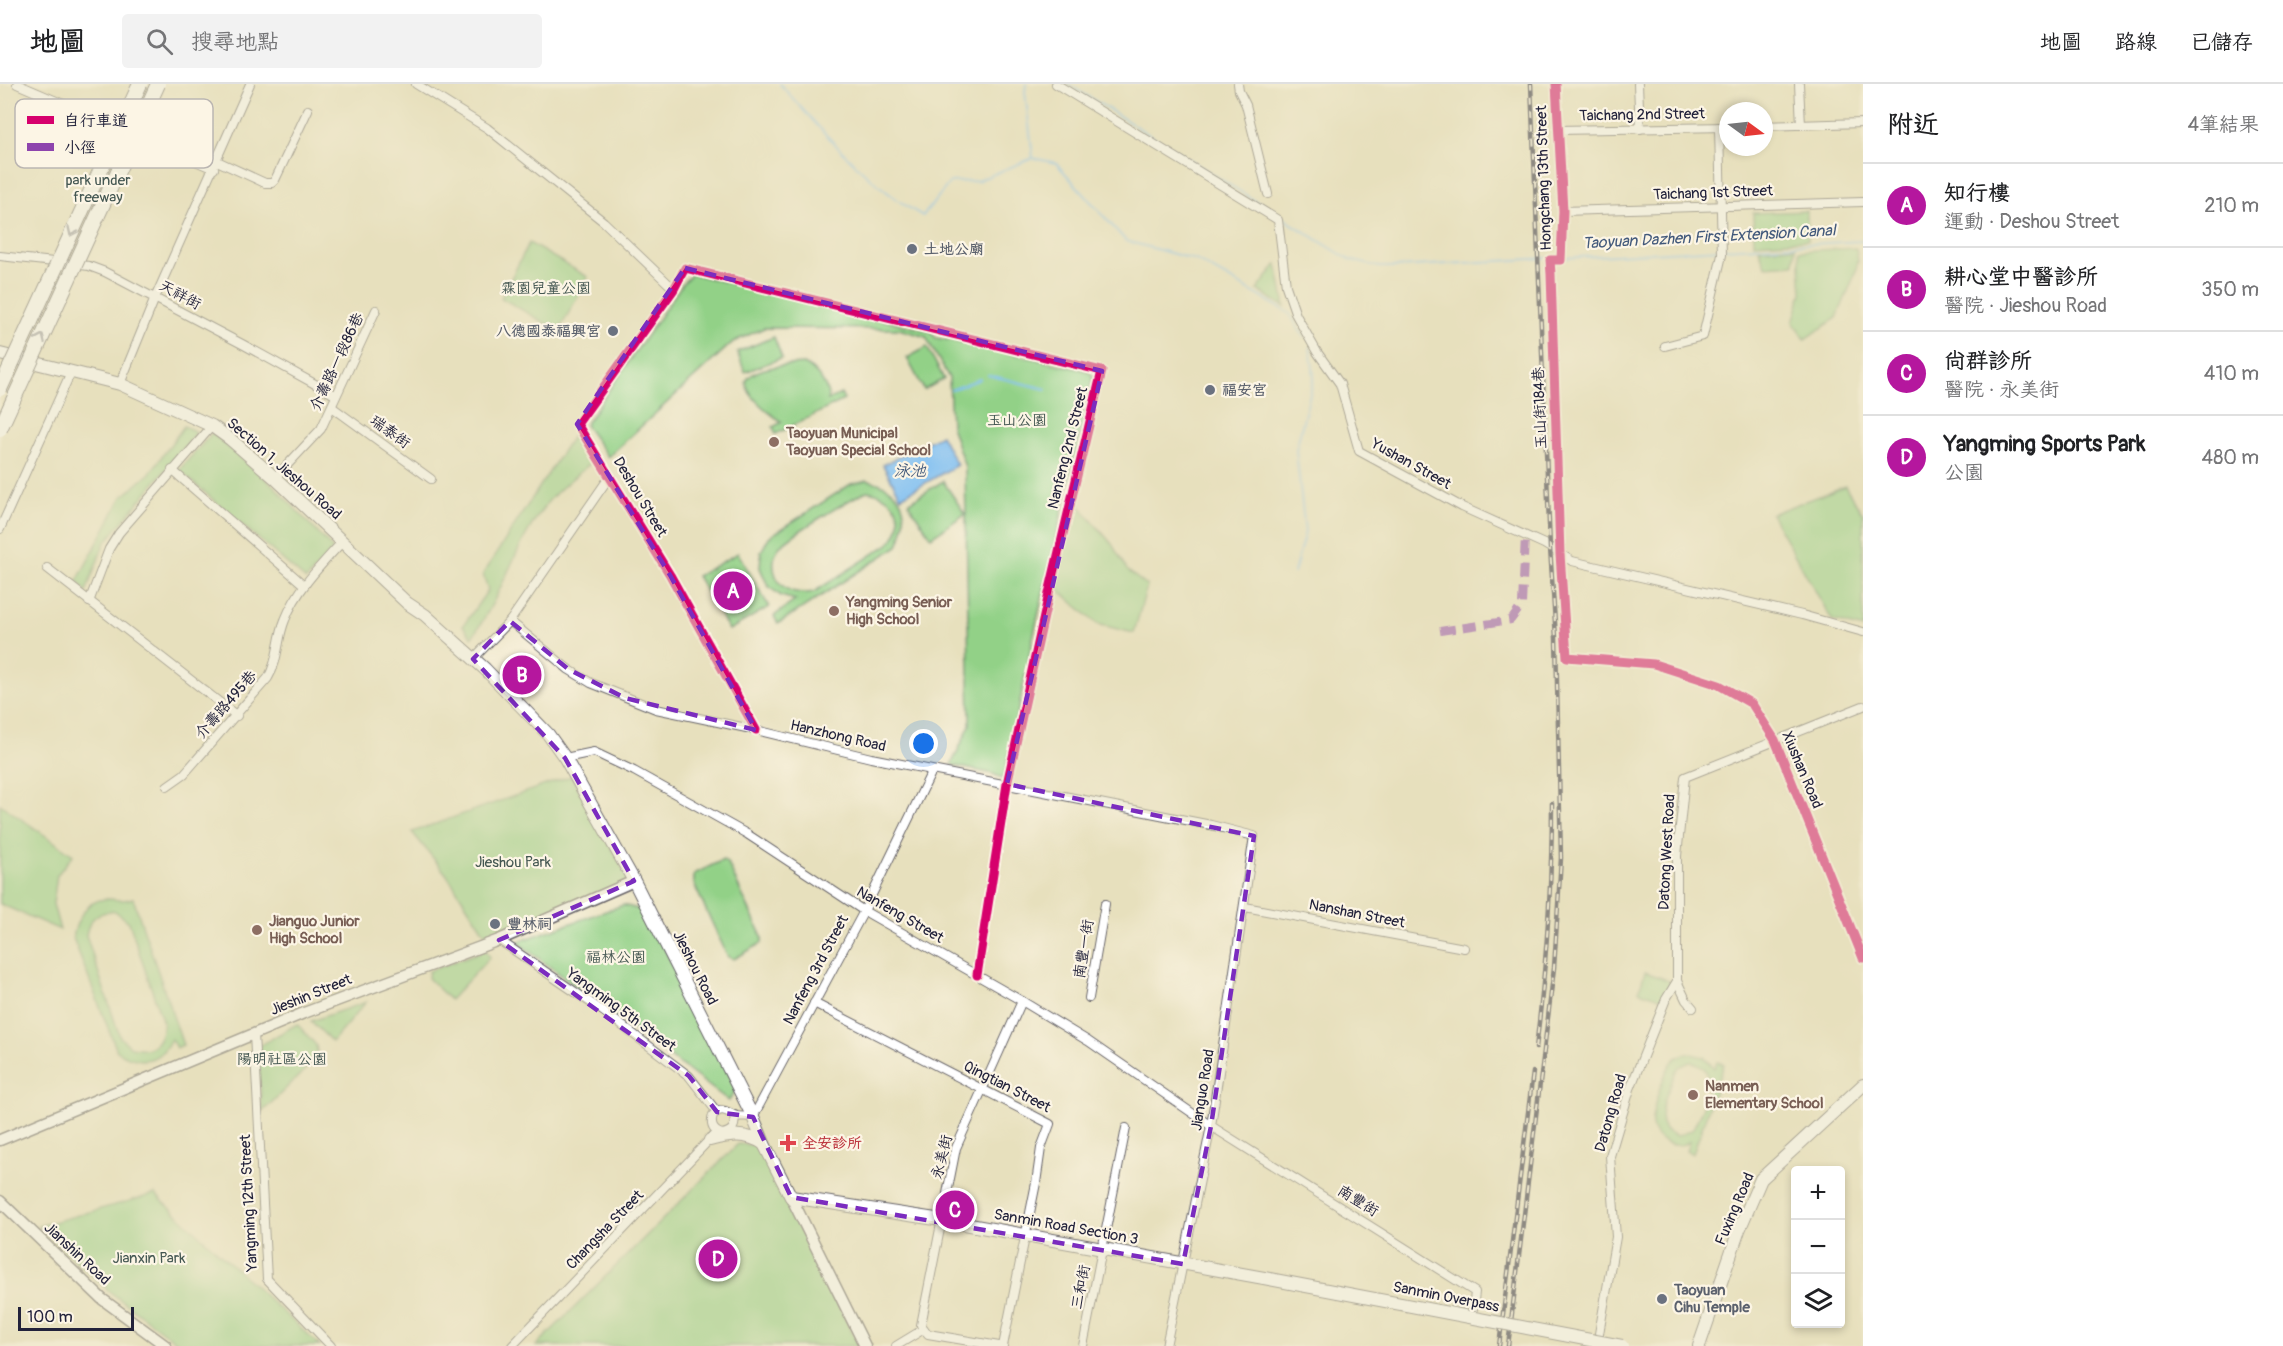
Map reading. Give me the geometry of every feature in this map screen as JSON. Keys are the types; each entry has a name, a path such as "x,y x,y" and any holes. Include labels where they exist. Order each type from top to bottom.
{"highway":[{"path":"133,99 140,84"},
{"path":"151,99 158,84"},
{"path":"0,389 101,168"},
{"path":"0,429 120,168"}],"main road":[{"name":"Section 1, Jieshou Road","path":"0,355 120,384 212,426 274,478 407,603 450,637"},
{"name":"Jieshou Road","path":"450,637 548,734 565,758 634,881 791,1197"},
{"name":"Fuxing Road","path":"1699,1346 1743,1221 1761,1179 1863,1085"},
{"path":"713,1136 752,1137 764,1144"},
{"name":"Sanmin Road Section 3","path":"791,1197 942,1220 1264,1278"},
{"name":"Sanmin Overpass","path":"1264,1278 1622,1346"}],"street":[{"path":"17,84 54,99"},
{"path":"120,384 155,298 250,84"},
{"path":"416,84 487,128 604,222 674,289"},
{"name":"Yushan Street","path":"1056,84 1278,220 1286,286 1296,315 1317,352 1340,384 1359,451 1462,507 1544,543 1572,561 1802,615 1863,632"},
{"path":"1238,84 1246,105 1268,194"},
{"name":"Hongchang 13th Street","path":"1550,260 1562,257 1563,211 1556,84"},
{"path":"1638,84 1640,129"},
{"path":"1799,84 1801,125"},
{"path":"215,165 265,183 272,183 308,110"},
{"path":"1773,126 1863,123"},
{"name":"Taichang 2nd Street","path":"1557,130 1719,127"},
{"path":"1665,346 1702,336 1722,249 1720,156"},
{"name":"Taichang 1st Street","path":"1563,211 1863,202"},
{"name":"天祥街","path":"0,256 89,266 155,298 335,395"},
{"name":"玉山街184巷","path":"1550,260 1560,555"},
{"name":"Nanfeng 2nd Street","path":"674,289 686,268 1102,371 1043,617 1007,784 977,975"},
{"name":"Deshou Street","path":"674,289 578,424 687,604 756,730"},
{"name":"介壽路一段86巷","path":"274,478 321,429 376,310"},
{"path":"0,530 71,372"},
{"name":"瑞泰街","path":"332,407 431,479"},
{"path":"89,602 114,541 172,470 212,426"},
{"path":"172,470 304,585"},
{"name":"Deshou Street","path":"473,659 510,621 610,477"},
{"name":"介壽路495巷","path":"167,786 184,774 237,716 275,666 283,623 290,606 304,585 343,541"},
{"name":"Xiushan Road","path":"1560,555 1567,657 1654,664 1719,685 1752,704 1775,740 1863,958"},
{"path":"47,568 237,716"},
{"name":"Hanzhong Road","path":"510,621 568,669 625,698 656,709 932,771 1211,825 1254,836"},
{"name":"Datong West Road","path":"1677,981 1677,856 1685,777 1863,706"},
{"name":"Nanfeng Street","path":"565,758 594,752 634,771 747,834 864,911 1022,1001 1096,1047 1211,1126"},
{"name":"Nanfeng 3rd Street","path":"753,1117 864,911 932,771"},
{"name":"Jianguo Road","path":"1166,1346 1211,1126 1254,836"},
{"name":"Jieshin Street","path":"0,1140 254,1034 415,970 499,940 634,881"},
{"name":"南豐一街","path":"1089,998 1105,904"},
{"name":"Nanshan Street","path":"1245,907 1464,948"},
{"name":"Yangming 5th Street","path":"499,940 600,1009 689,1076 717,1112"},
{"path":"1677,981 1686,1000 1693,1008"},
{"path":"1596,1346 1616,1237 1610,1156 1630,1089 1666,999 1677,981"},
{"name":"永美街","path":"924,1329 921,1325 956,1148 1022,1001"},
{"name":"Qingtian Street","path":"814,1003 1050,1124 1041,1148 1026,1235 1001,1346"},
{"name":"Yangming 12th Street","path":"254,1034 267,1280 331,1346"},
{"path":"713,1136 713,1115 717,1112 726,1110 734,1116 753,1117"},
{"name":"Changsha Street","path":"512,1346 713,1136 732,1130 734,1116"},
{"name":"南豐街","path":"1211,1126 1475,1292 1473,1309"},
{"name":"三和街","path":"1083,1346 1126,1128"},
{"name":"Jieshou Road","path":"791,1197 865,1346"},
{"name":"Jianshin Road","path":"0,1201 102,1299 166,1346"},
{"path":"896,1346 924,1329 928,1334 1001,1346"}],"highlighted area":[{"path":"685,268 1102,371 1007,784 1254,836 1211,1126 1183,1264 791,1197 753,1117 717,1112 689,1076 499,940 634,881 565,758 473,659 510,621 568,669 625,698 756,730 670,575 577,424"}],"green space":[{"path":"1807,211 1808,240 1754,243 1753,213"},
{"name":"霖園兒童公園","path":"529,243 588,277 559,331 501,298"},
{"path":"1795,247 1794,264 1765,266 1759,249"},
{"path":"1856,248 1858,261 1855,274 1837,318 1805,339 1793,322 1802,293 1799,251"},
{"path":"1277,264 1285,307 1257,290"},
{"name":"玉山公園","path":"692,274 930,331 936,338 1088,371 1093,376 1033,638 1004,779 993,774 951,765 970,725 965,467 951,426 949,378 926,337 899,329 764,328 733,342 608,457 585,425 683,283"},
{"path":"774,337 782,358 745,372 737,352"},
{"path":"927,347 944,379 924,390 907,358"},
{"path":"804,364 821,379 827,390 828,400 841,394 844,400 776,434 773,427 782,422 757,402 747,388 746,382 749,377 760,370"},
{"path":"184,426 197,432 104,544 86,592 77,581 122,497 150,473"},
{"path":"575,432 592,462 560,489 544,507 524,538 492,605 472,637 463,626 488,590 483,574"},
{"path":"212,433 275,487 333,549 306,580 179,470"},
{"path":"867,480 890,489 897,495 904,512 902,534 898,546 778,624 774,616 796,600 781,596 768,586 760,568 761,552 769,537 851,484","holes":["867,491 877,493 892,503 899,518 895,535 889,544 814,592 796,592 780,583 774,571 774,562 776,553 783,544 819,518 859,495"]},
{"path":"943,481 965,514 931,537 908,503"},
{"path":"1845,486 1863,514 1863,629 1832,620 1771,514"},
{"path":"1076,502 1112,544 1127,570 1147,586 1134,633 1097,624 1054,586"},
{"path":"738,553 769,607 729,630 697,576"},
{"name":"Jieshou Park","path":"571,776 632,884 487,937 447,875 412,832"},
{"path":"0,804 73,855 57,875 53,904 60,930 0,904"},
{"path":"723,860 728,864 762,937 762,943 734,959 728,957 694,884 694,874"},
{"path":"133,898 183,1045 176,1048 171,1039 160,1053 147,1060 133,1059 117,1051 73,938 79,919 92,904 105,899","holes":["115,911 129,922 163,1023 159,1039 147,1049 131,1047 120,1037 86,935 92,920 103,913"]},
{"name":"福林公園","path":"623,905 645,911 737,1088 729,1101 517,942"},
{"path":"485,950 490,957 450,1000 428,978 429,971"},
{"path":"1645,972 1670,981 1668,993 1662,999 1639,991"},
{"path":"366,1002 332,1042 311,1021"},
{"name":"陽明社區公園","path":"297,1024 316,1045 318,1057 262,1112 257,1047"},
{"path":"1687,1053 1704,1057 1714,1068 1717,1062 1724,1064 1693,1154 1686,1151 1689,1142 1678,1145 1666,1143 1657,1136 1652,1125 1655,1104 1666,1072 1679,1056","holes":["1690,1062 1700,1065 1706,1071 1708,1080 1705,1101 1692,1130 1677,1136 1668,1132 1663,1125 1661,1117 1665,1098 1679,1067"]},
{"path":"738,1144 757,1145 859,1346 536,1346"},
{"name":"Jianxin Park","path":"155,1194 320,1346 182,1346 110,1292 38,1226"}],"water":[{"name":"泳池","path":"941,435 957,465 901,497 883,465"}],"waterway":[{"path":"780,84 829,138 865,173 903,204 923,216 950,182 977,181 1033,158 1026,84"},
{"name":"Taoyuan Dazhen First Extension Canal","path":"1068,84 1350,260 1379,267 1397,267 1547,258"},
{"path":"1033,158 1056,163 1126,241 1196,260 1289,313 1304,337"},
{"name":"Taoyuan Dazhen First Extension Canal","path":"1562,258 1863,241"},
{"path":"1294,573 1305,532 1296,450 1314,377 1310,347"},
{"path":"988,375 1046,389"},
{"path":"951,390 980,379"}],"railway":[{"path":"1508,1346 1554,968 1561,858 1556,638 1550,548 1531,84"},
{"path":"1536,1048 1548,926 1552,803"},
{"path":"1499,1346 1533,1072"}],"marked path":[{"path":"1440,631 1511,620 1522,605 1525,535"}],"cycle path":[{"path":"1556,84 1563,211 1561,260 1550,260 1560,554 1567,657 1654,664 1719,685 1752,704 1775,740 1863,958"},
{"path":"756,730 670,575 577,424 674,289 685,268 1102,371 1050,589 1007,784 977,975"}],"place":[{"name":"土地公廟","path":"912,249"},
{"name":"八德國泰福興宮","path":"613,331"},
{"name":"福安宮","path":"1210,390"},
{"name":"Taoyuan Municipal Taoyuan Special School","path":"774,442"},
{"name":"知行樓","path":"733,591"},
{"name":"Yangming Senior High School","path":"834,611"},
{"name":"耕心堂中醫診所","path":"522,675"},
{"name":"豐林祠","path":"495,924"},
{"name":"Jianguo Junior High School","path":"257,930"},
{"name":"Nanmen Elementary School","path":"1693,1095"},
{"name":"全安診所","path":"788,1143"},
{"name":"尚群診所","path":"955,1210"},
{"name":"Yangming Sports Park","path":"718,1259"},
{"name":"Taoyuan Cihu Temple","path":"1662,1299"}],"park label":[{"name":"park under freeway","path":"98,188"}]}
